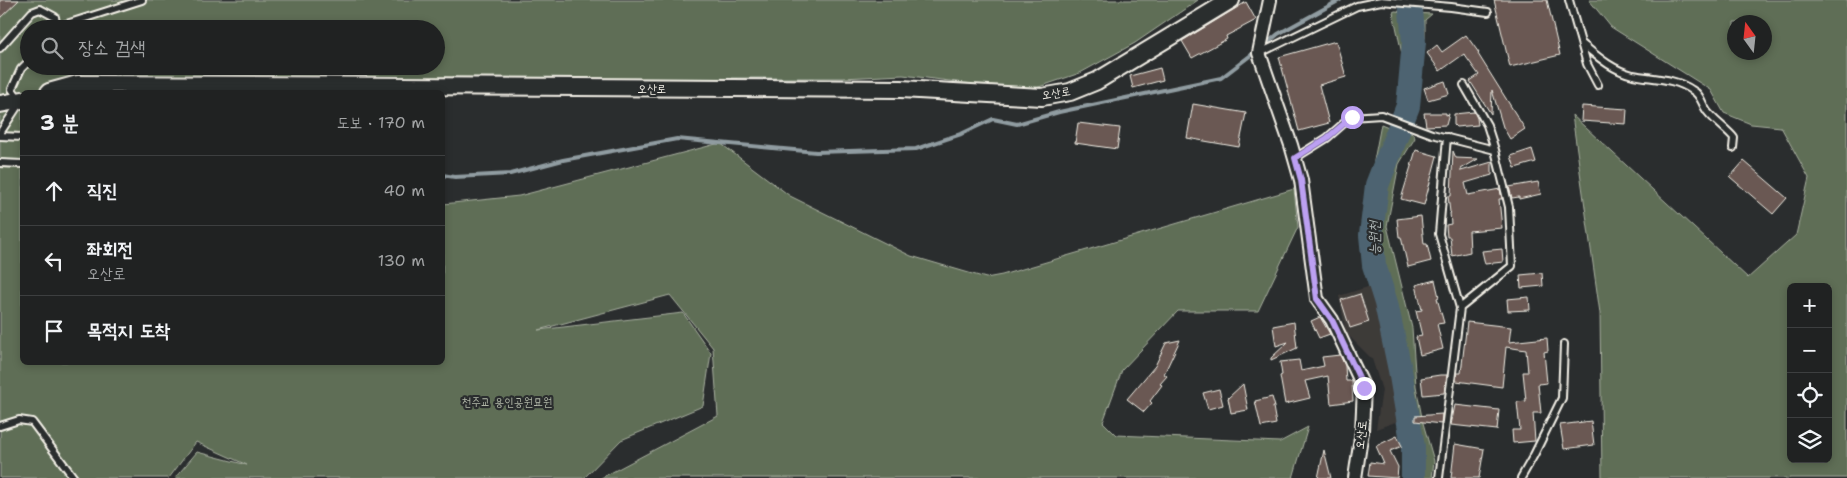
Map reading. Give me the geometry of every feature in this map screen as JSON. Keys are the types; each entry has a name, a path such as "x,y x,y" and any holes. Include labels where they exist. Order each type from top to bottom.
{"street":[{"name":"오산로","path":"56,90 78,84 901,89 1042,97 1070,92 1097,81 1231,0"},
{"path":"1259,53 1270,0"},
{"name":"오산로","path":"1259,53 1301,180 1317,299 1332,320 1364,388 1362,431 1355,478"},
{"path":"0,104 20,101"}],"lane":[{"path":"81,20 142,0"},
{"path":"1569,0 1587,64 1598,84"},
{"path":"1259,53 1356,6 1381,1 1488,12"},
{"path":"25,20 32,12 40,9 54,17 55,20"},
{"path":"0,48 20,26"},
{"path":"1581,43 1609,66 1632,75 1671,81 1693,90 1703,100 1705,109 1734,138 1732,148"},
{"path":"20,71 12,89 20,99"},
{"path":"1460,308 1512,266 1509,207 1495,150 1486,124 1464,85"},
{"path":"20,104 0,134 20,137"},
{"path":"1295,158 1327,138 1352,117 1381,115 1432,134 1495,150"},
{"path":"1439,478 1460,308 1439,234 1447,137"},
{"path":"0,163 20,164"},
{"path":"1521,478 1562,398 1564,344"},
{"path":"0,426 19,420 32,422 74,478"}],"shaded area":[{"path":"1371,286 1401,420 1376,429 1382,390 1372,359 1346,333 1339,296"}],"green space":[{"name":"천주교 용인공원묘원","path":"0,0 1198,0 1135,43 1080,73 1027,91 903,75 843,78 732,78 727,89 20,90 20,365 445,365 445,204 519,196 720,143 790,196 911,256 986,278 1002,275 1294,189 1298,227 1258,311 1178,311 1122,370 1103,422 1116,435 1280,442 1308,427 1293,478 601,478 718,416 713,348 670,295 538,330 683,313 711,353 703,406 621,440 584,478 175,478 197,452 247,465 196,442 169,478 0,478"},
{"path":"1589,0 1847,0 1847,478 1602,478 1600,313 1572,115 1748,278 1796,235 1809,178 1781,127 1751,124 1724,113 1711,90 1611,27"},
{"path":"1393,12 1410,12 1412,50 1409,93 1402,116 1395,112 1402,94 1402,54"},
{"path":"1412,13 1432,14 1425,20 1425,38 1417,63 1415,107 1411,119 1406,116 1409,106 1415,43"},
{"path":"1381,124 1396,130 1376,183 1369,236 1372,266 1385,304 1399,370 1411,447 1412,478 1408,478 1409,436 1396,362 1381,301 1373,282 1366,231 1369,187"},
{"path":"1401,129 1413,134 1415,138 1399,164 1387,226 1412,328 1416,386 1423,423 1434,461 1432,478 1416,478 1415,441 1388,303 1377,265 1373,233 1379,187"}],"building":[{"path":"0,0 19,0 0,18"},
{"path":"1494,0 1547,0 1560,55 1510,67"},
{"path":"1246,2 1256,20 1226,36 1227,39 1192,58 1182,41"},
{"path":"1466,35 1525,129 1510,139 1503,127 1492,90 1491,114 1470,81 1479,75 1464,54 1440,71 1427,53 1437,45 1442,52"},
{"path":"1336,41 1346,77 1319,85 1329,123 1299,131 1279,57"},
{"path":"1160,68 1163,80 1133,88 1130,76"},
{"path":"1445,81 1449,94 1428,100 1424,88"},
{"path":"1193,104 1246,113 1239,147 1187,138"},
{"path":"1582,106 1627,109 1626,124 1581,121"},
{"path":"1474,112 1478,125 1456,127 1454,125 1454,114"},
{"path":"1424,113 1449,114 1446,125 1426,126"},
{"path":"1078,123 1120,128 1117,149 1075,143"},
{"path":"1532,149 1536,162 1515,168 1511,156"},
{"path":"1416,150 1437,156 1424,205 1401,199"},
{"path":"1453,151 1456,158 1478,159 1461,169 1461,171 1492,162 1492,175 1465,183 1468,195 1500,189 1502,199 1499,199 1502,228 1469,231 1470,252 1452,256 1450,237 1447,237 1446,225 1451,224 1448,196 1451,196"},
{"path":"1744,161 1787,198 1773,214 1730,177"},
{"path":"1538,182 1541,194 1519,199 1519,197 1512,198 1509,187"},
{"path":"1421,216 1424,244 1427,244 1431,261 1408,267 1401,237 1399,237 1397,219"},
{"path":"1502,249 1503,262 1485,264 1482,251"},
{"path":"1542,273 1543,286 1521,288 1520,275"},
{"path":"1435,280 1439,297 1437,298 1444,323 1437,324 1443,349 1420,355 1416,337 1422,336 1416,311 1422,310 1416,285"},
{"path":"1360,294 1369,322 1350,328 1341,300"},
{"path":"1529,297 1530,310 1508,311 1507,299"},
{"path":"1320,317 1330,334 1319,338 1311,321"},
{"path":"1294,322 1297,348 1271,360 1288,342 1276,346 1273,326"},
{"path":"1467,322 1511,327 1509,342 1547,338 1548,351 1544,352 1547,383 1538,384 1541,413 1533,413 1535,441 1513,443 1512,430 1520,430 1517,402 1526,401 1523,372 1528,372 1526,350 1506,347 1502,387 1456,381 1457,373 1461,373"},
{"path":"1180,340 1164,374 1167,376 1150,401 1152,403 1144,412 1127,399 1155,366 1166,343"},
{"path":"1340,355 1345,366 1346,381 1352,381 1353,401 1331,404 1328,376 1305,381 1310,398 1285,404 1280,376 1282,375 1280,362 1299,360 1301,371 1324,366 1322,357"},
{"path":"1447,375 1444,393 1423,395 1421,378"},
{"path":"1243,384 1248,410 1231,413 1228,398"},
{"path":"1219,389 1223,405 1208,409 1203,393"},
{"path":"1272,397 1275,407 1273,407 1276,424 1261,427 1255,401"},
{"path":"1455,405 1499,410 1497,430 1451,425"},
{"path":"1442,414 1441,424 1415,421 1415,416"},
{"path":"1591,421 1594,445 1564,449 1560,425"},
{"path":"1397,436 1402,446 1390,451 1398,467 1397,478 1368,476 1370,462 1384,464 1376,446"},
{"path":"1455,444 1484,449 1479,478 1451,478"},
{"path":"1324,450 1331,478 1318,478"}],"waterway":[{"path":"1265,45 1278,34 1340,0"},
{"name":"능원천","path":"1410,0 1414,42 1408,106 1377,185 1371,235 1374,265 1386,303 1400,370 1413,447 1413,478"},
{"path":"445,175 455,177 510,174 563,160 677,139 816,152 916,149 961,134 993,119 1017,124 1059,112 1221,78 1255,52"}],"route":[{"path":"1352,117 1327,138 1295,158 1301,180 1317,299 1332,320 1364,388"}]}
